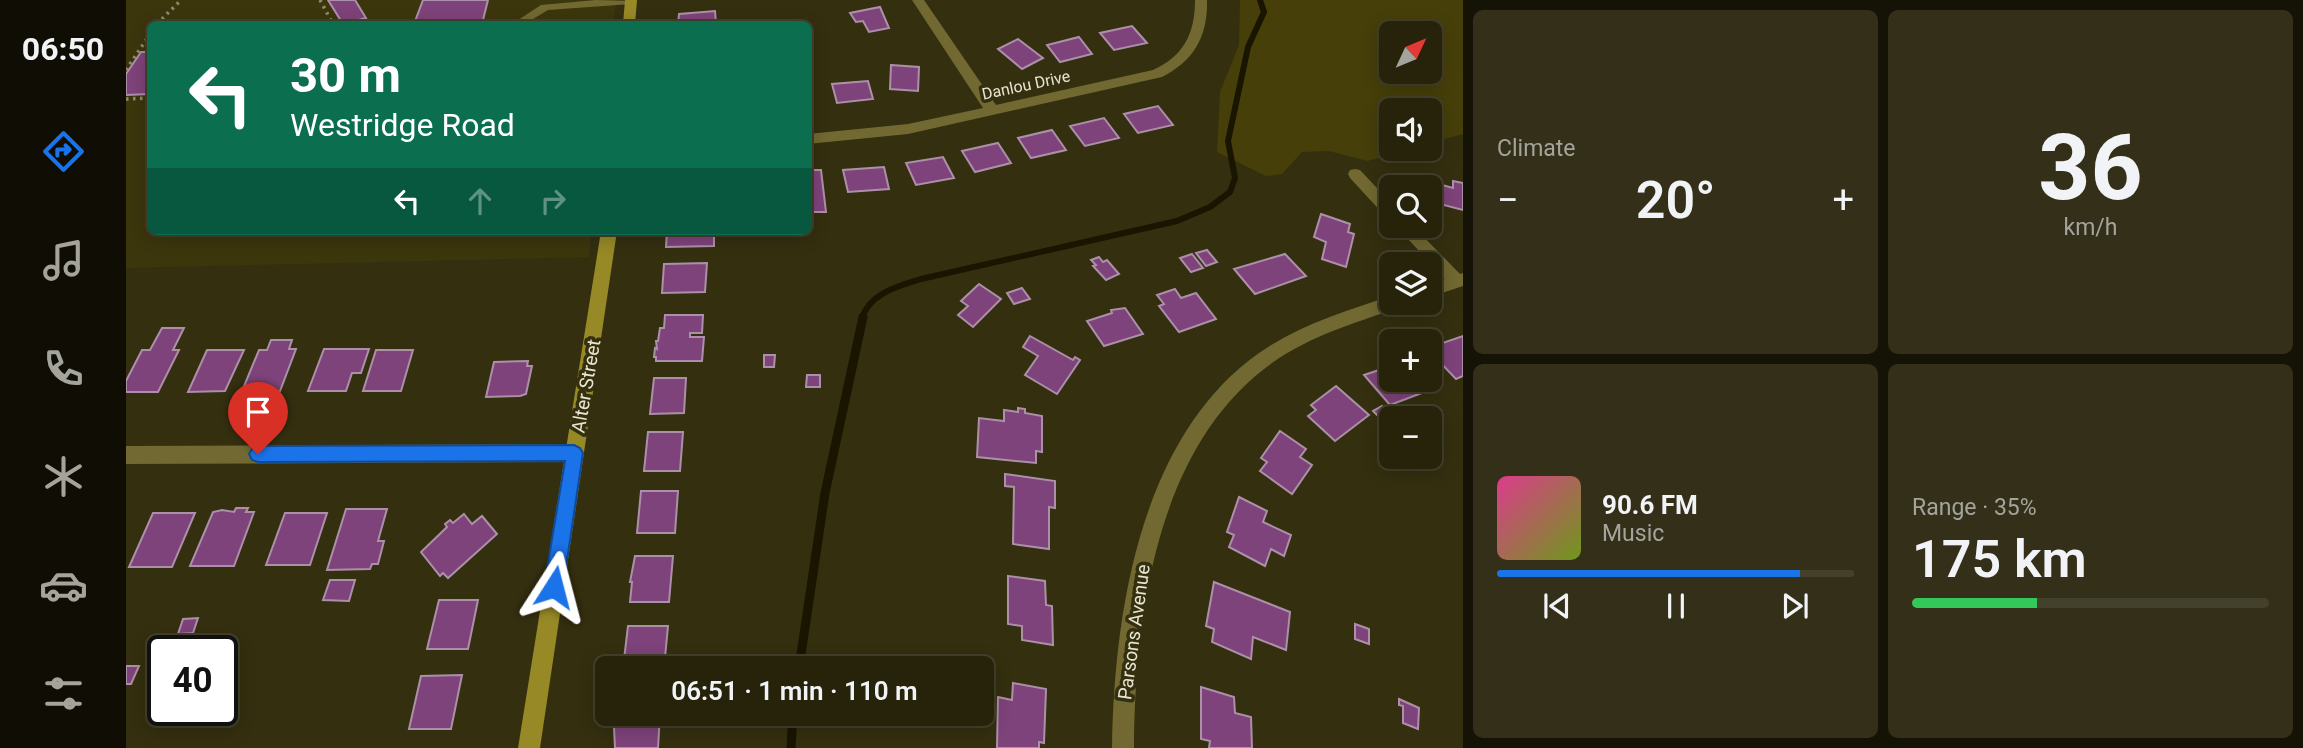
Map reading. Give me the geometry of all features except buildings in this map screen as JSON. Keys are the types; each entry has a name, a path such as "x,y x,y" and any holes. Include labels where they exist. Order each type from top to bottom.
{"street":[{"path":"918,0 992,110"},
{"name":"Danlou Drive","path":"812,139 908,129 1138,79 1173,68 1186,57 1193,46 1201,0"},
{"path":"629,21 631,1"},
{"path":"1355,174 1379,199"},
{"name":"Alter Street","path":"529,748 608,235"},
{"path":"1416,238 1460,280 1442,286"},
{"name":"Parsons Avenue","path":"1123,748 1122,722 1129,644 1140,572 1158,512 1182,459 1210,411 1250,370 1284,346 1321,327 1379,307"},
{"path":"126,455 574,453"}],"lane":[{"path":"523,21 545,7 631,1"}],"path":[{"path":"160,21 181,0"},
{"path":"320,0 331,21"},
{"path":"126,70 147,38"},
{"path":"126,99 147,98"}],"shaded area":[{"path":"126,0 616,0 614,21 147,21 147,235 591,235 589,257 126,268"},
{"path":"1240,0 1463,0 1463,134 1442,140 1442,98 1379,98 1379,158 1368,161 1329,151 1302,152 1282,174 1266,176 1217,152 1220,92 1239,45"}],"waterway":[{"path":"862,318 866,309 878,297 921,279 1177,221 1210,207 1230,192 1235,178 1228,141 1248,47 1264,12 1260,0"},
{"path":"801,656 825,493 863,317"},
{"path":"791,748 792,726"}],"route":[{"path":"258,454 574,453 554,587"}]}
